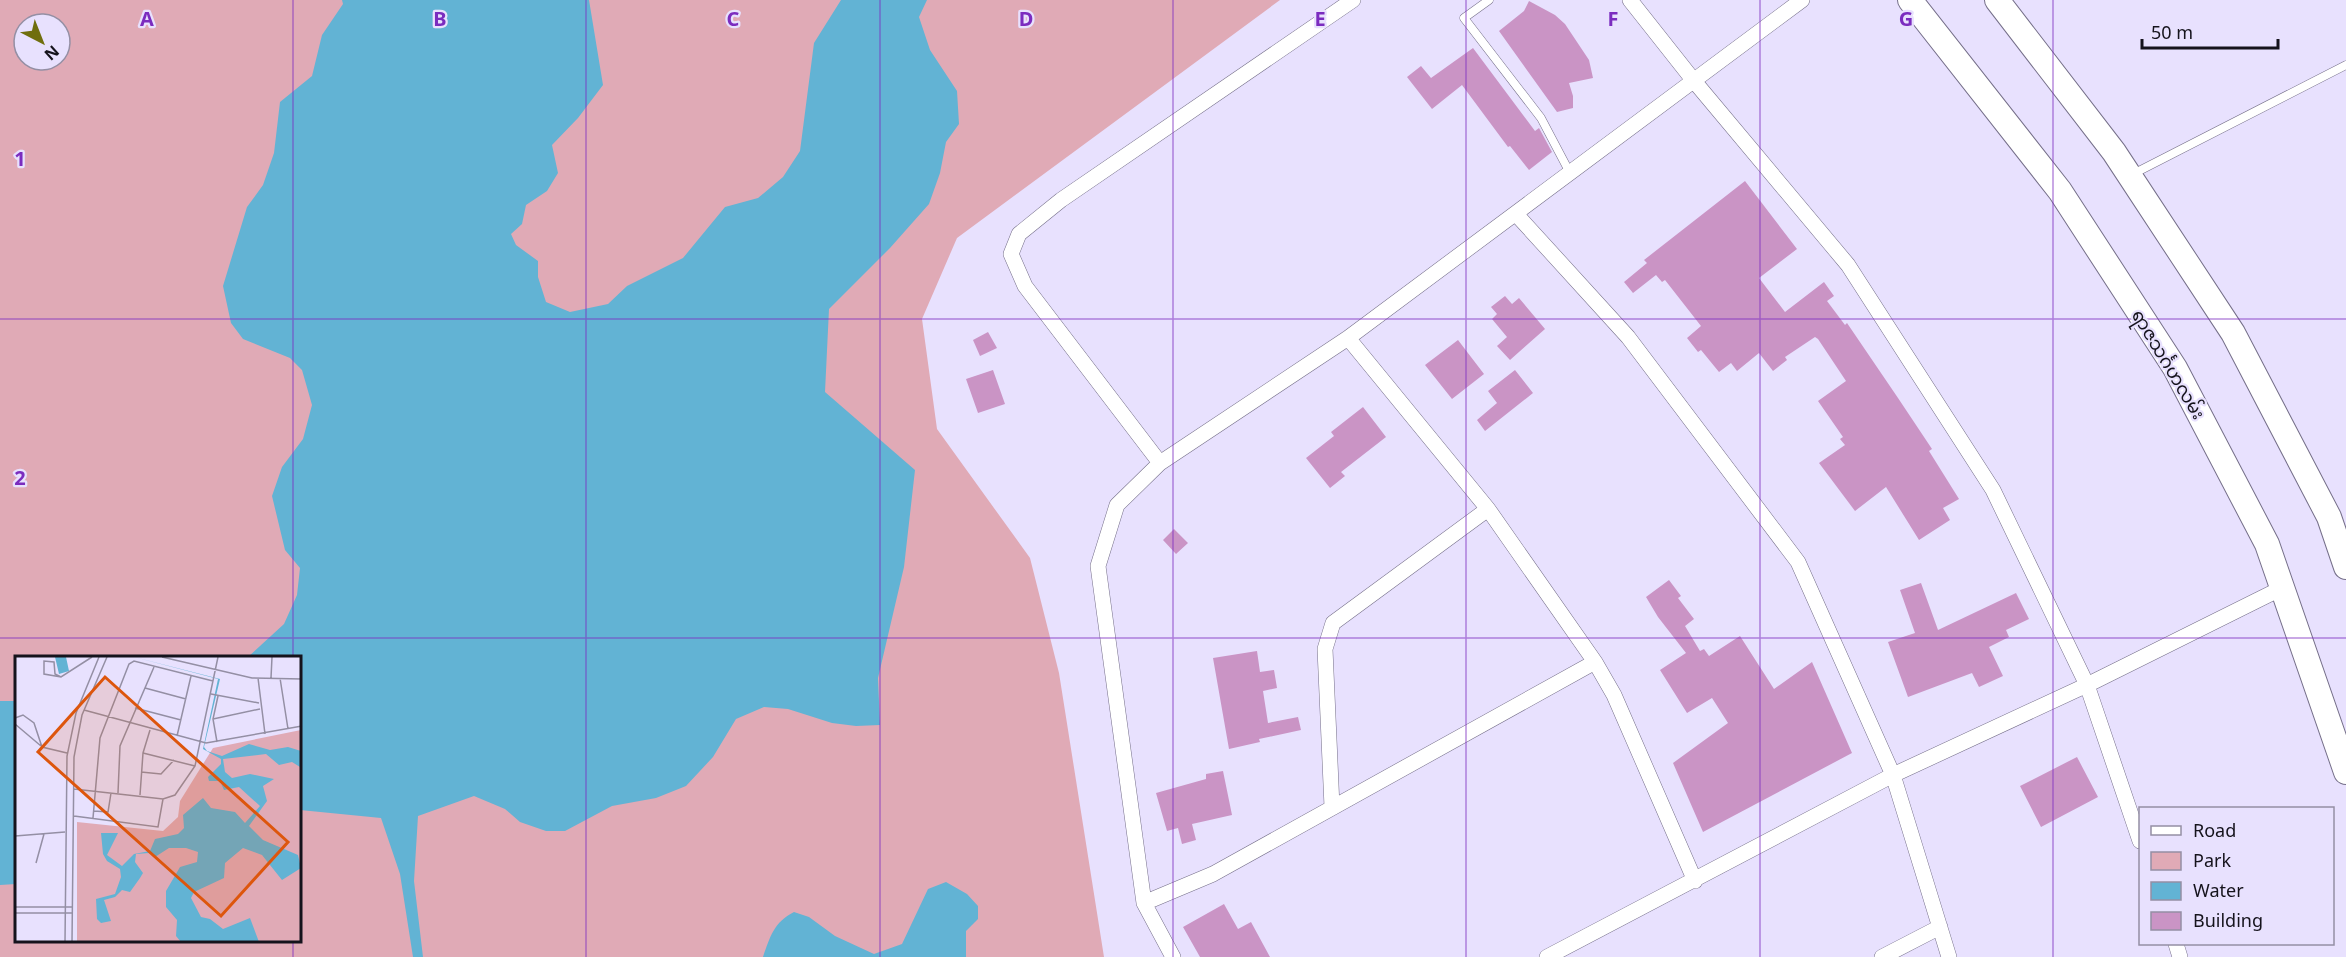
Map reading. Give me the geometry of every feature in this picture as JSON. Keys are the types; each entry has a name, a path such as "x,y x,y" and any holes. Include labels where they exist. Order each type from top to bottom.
{"main road":[{"name":"ရာဇသင်္ဂဟလမ်း","path":"1910,0 2060,191 2175,368 2267,544 2346,772"},
{"path":"1997,0 2114,152 2233,333 2329,517 2346,567"}],"street":[{"path":"1160,463 1025,286 1011,254 1019,234 1061,200 1353,0"},
{"path":"1630,0 1694,81 1848,265 1993,490 2087,685 2139,838"},
{"path":"1173,957 1144,903 1098,566 1117,505 1160,463 1348,338 1802,0"},
{"path":"1516,213 1628,338 1798,562 1893,775 1949,957"},
{"path":"1348,338 1488,508 1595,662 1614,695 1695,881"},
{"path":"1332,807 1325,649 1333,623 1488,508"},
{"path":"1547,957 1893,775 2087,685 2282,588"},
{"path":"1144,903 1213,874 1595,662"},
{"path":"1882,957 1940,927"}],"lane":[{"path":"1489,0 1464,18 1541,118 1570,173"},
{"path":"2130,176 2346,65"}],"green space":[{"path":"0,0 1280,0 957,238 922,319 937,429 1030,558 1059,673 1104,957 0,957"}],"water":[{"path":"342,0 589,0 603,85 578,118 552,145 558,173 547,191 526,205 522,224 511,234 516,245 538,261 538,277 546,302 570,312 608,304 627,286 683,258 725,207 758,198 783,177 800,151 814,43 841,0 927,0 919,17 930,50 957,91 959,124 946,142 940,173 929,204 890,248 829,309 825,392 915,470 904,567 878,678 880,725 856,726 832,723 788,709 764,707 736,719 713,757 686,786 656,798 612,806 565,831 546,831 520,822 505,809 474,796 418,816 414,881 423,957 413,957 400,874 381,818 302,810 302,656 249,656 284,624 297,595 300,568 285,550 272,496 282,467 303,439 312,405 302,370 290,358 243,339 231,323 223,286 247,207 263,185 274,153 280,102 312,76 322,35 343,4"},
{"path":"0,701 15,701 15,884 0,885"},
{"path":"946,882 967,894 978,906 978,919 966,931 966,957 763,957 777,925 794,912 809,917 835,936 874,954 902,944 928,889"}],"building":[{"path":"1529,1 1555,15 1565,24 1589,60 1593,78 1569,83 1573,96 1573,108 1557,112 1499,31 1524,11"},
{"path":"1473,48 1535,131 1539,128 1552,152 1529,170 1510,146 1508,147 1462,85 1432,109 1407,77 1421,66 1431,78"},
{"path":"1745,181 1797,249 1759,278 1785,312 1824,282 1834,296 1827,301 1845,325 1847,323 1932,449 1929,451 1959,499 1943,508 1950,520 1919,540 1886,487 1855,511 1819,463 1845,445 1840,439 1843,437 1818,401 1846,381 1818,339 1815,337 1785,357 1787,360 1773,371 1759,353 1737,371 1731,363 1719,372 1701,350 1698,352 1687,338 1701,326 1665,280 1662,282 1656,275 1633,293 1624,282 1647,263 1644,260"},
{"path":"1505,296 1512,304 1519,298 1545,329 1510,360 1497,346 1507,337 1492,319 1497,314 1491,307"},
{"path":"988,332 997,348 980,356 973,340"},
{"path":"1458,340 1484,374 1452,399 1425,365"},
{"path":"993,370 1005,404 978,413 966,379"},
{"path":"1515,370 1533,393 1485,431 1477,420 1497,403 1488,391"},
{"path":"1363,407 1386,437 1341,472 1345,476 1330,488 1306,458 1334,436 1331,432"},
{"path":"1174,529 1188,543 1176,554 1163,540"},
{"path":"1669,580 1681,596 1678,598 1694,619 1685,626 1700,651 1704,649 1709,656 1740,636 1774,689 1812,662 1852,753 1703,832 1673,763 1728,723 1712,698 1687,713 1660,670 1686,653 1658,617 1646,597"},
{"path":"1921,583 1938,630 2016,593 2029,619 2006,630 2009,637 1989,647 2003,676 1979,687 1972,673 1908,697 1888,642 1915,633 1900,590"},
{"path":"1257,651 1260,672 1274,670 1277,688 1263,691 1268,723 1298,717 1301,730 1259,739 1260,742 1229,749 1213,658"},
{"path":"2077,757 2098,797 2041,827 2020,786"},
{"path":"1223,771 1232,815 1192,824 1196,840 1182,844 1178,828 1167,831 1156,793 1206,779 1206,774"},
{"path":"1224,904 1238,929 1251,922 1270,957 1200,957 1183,927"}]}
